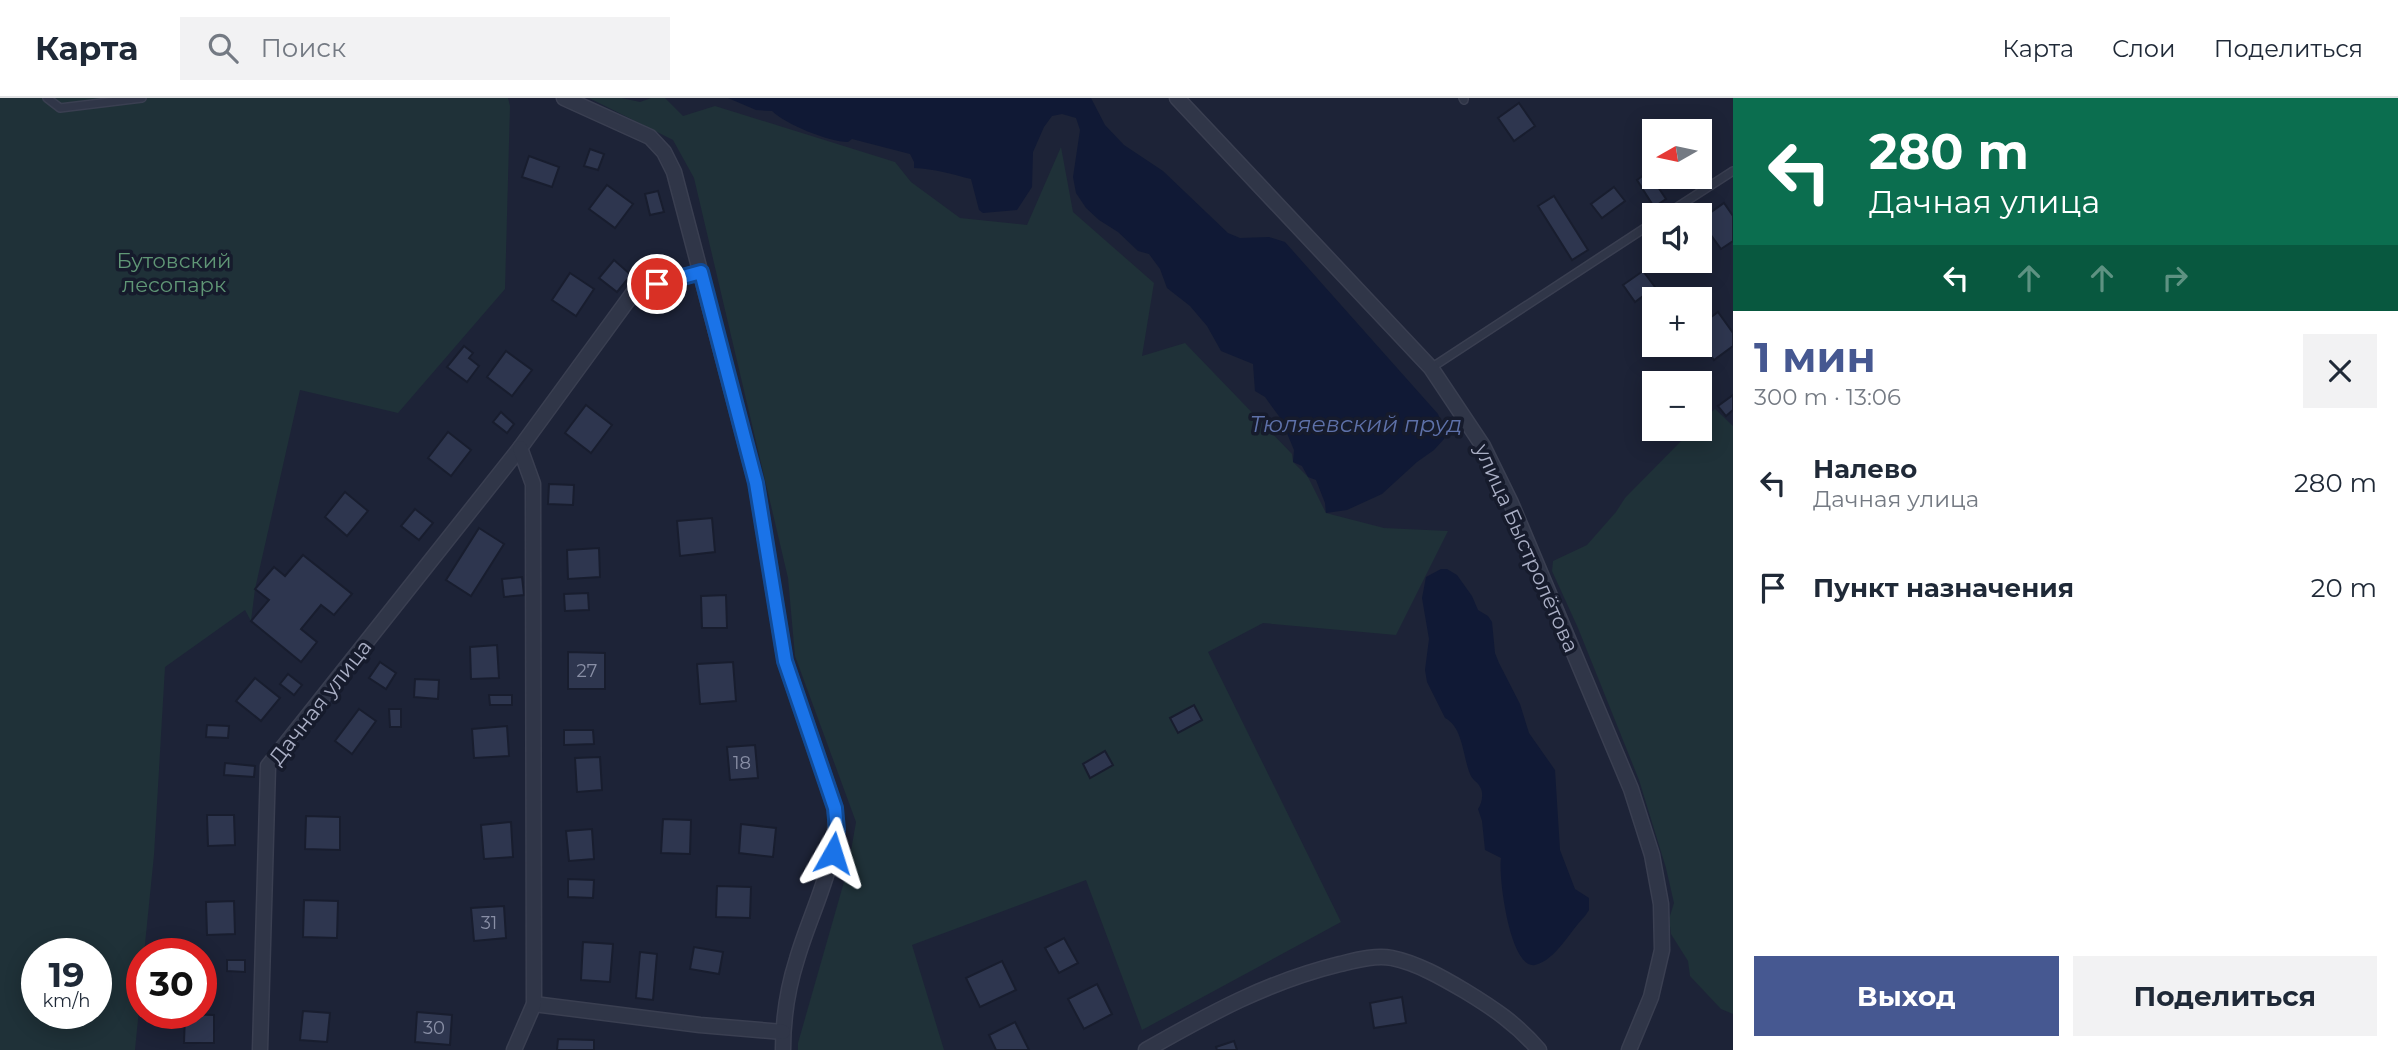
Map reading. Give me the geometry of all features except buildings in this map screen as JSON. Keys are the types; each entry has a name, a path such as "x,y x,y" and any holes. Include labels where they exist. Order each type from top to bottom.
{"street":[{"path":"564,98 650,137 664,152 674,172 756,483 785,661 835,808 837,830 833,853 796,961 783,1032 783,1050"},
{"name":"улица Быстролётова","path":"1177,98 1431,368 1483,446 1511,503 1631,789 1652,855 1661,904 1662,950 1651,997 1629,1050"},
{"name":"Дачная улица","path":"260,1050 268,766 520,447 636,289 701,272"},
{"path":"514,1050 534,1004 533,484 520,447"},
{"path":"1146,1050 1267,986 1300,974 1367,958 1390,957 1413,964 1500,1012 1539,1050"},
{"path":"534,1004 699,1025 783,1032"}],"lane":[{"path":"47,98 60,108 142,98"},
{"path":"1684,203 1733,171"},
{"path":"1431,368 1642,230"}],"green space":[{"name":"Бутовский лесопарк","path":"0,98 508,98 510,106 505,289 398,413 300,390 255,589 251,621 245,610 165,667 154,855 146,938 126,938 126,1029 137,1029 135,1050 0,1050"},
{"path":"589,98 622,98 640,102 651,98 665,98 683,116 715,106 895,162 911,182 960,218 1027,225 1061,147 1073,212 1154,283 1142,356 1185,343 1292,454 1293,462 1308,477 1326,513 1384,528 1448,531 1396,635 1263,623 1208,652 1341,922 1142,1030 1086,880 912,945 944,1050 798,1050 848,868 856,822 795,656 788,578 694,178 673,140"},
{"path":"1715,409 1733,426 1733,1014 1721,1009 1690,976 1688,961 1671,934 1669,919 1674,903 1639,780 1552,571 1553,561 1587,545 1625,498 1681,441 1712,441 1712,412"}],"water":[{"name":"Тюляевский пруд","path":"728,98 1091,98 1105,125 1124,145 1163,171 1228,233 1240,238 1269,237 1285,242 1438,414 1445,433 1444,439 1382,494 1347,510 1326,513 1316,480 1308,477 1302,466 1293,462 1294,450 1281,419 1265,397 1255,391 1253,364 1221,351 1207,326 1190,306 1167,288 1160,269 1149,254 1138,251 1118,232 1099,220 1086,208 1076,193 1073,177 1080,130 1076,118 1062,114 1052,116 1044,127 1033,152 1032,187 1017,210 983,213 979,210 971,179 914,168 910,154 852,139 848,142 819,136 797,127 772,111 756,110"},
{"path":"1441,569 1447,569 1457,575 1478,610 1492,622 1495,653 1499,663 1520,704 1529,733 1555,770 1560,850 1575,889 1589,898 1589,910 1585,916 1550,957 1535,965 1526,963 1512,938 1504,901 1501,858 1485,850 1478,809 1482,798 1481,789 1470,774 1456,728 1445,718 1427,682 1425,670 1429,639 1422,598 1426,577"}],"route":[{"path":"657,284 701,272 756,483 785,661 835,808 837,830 833,853"}]}
